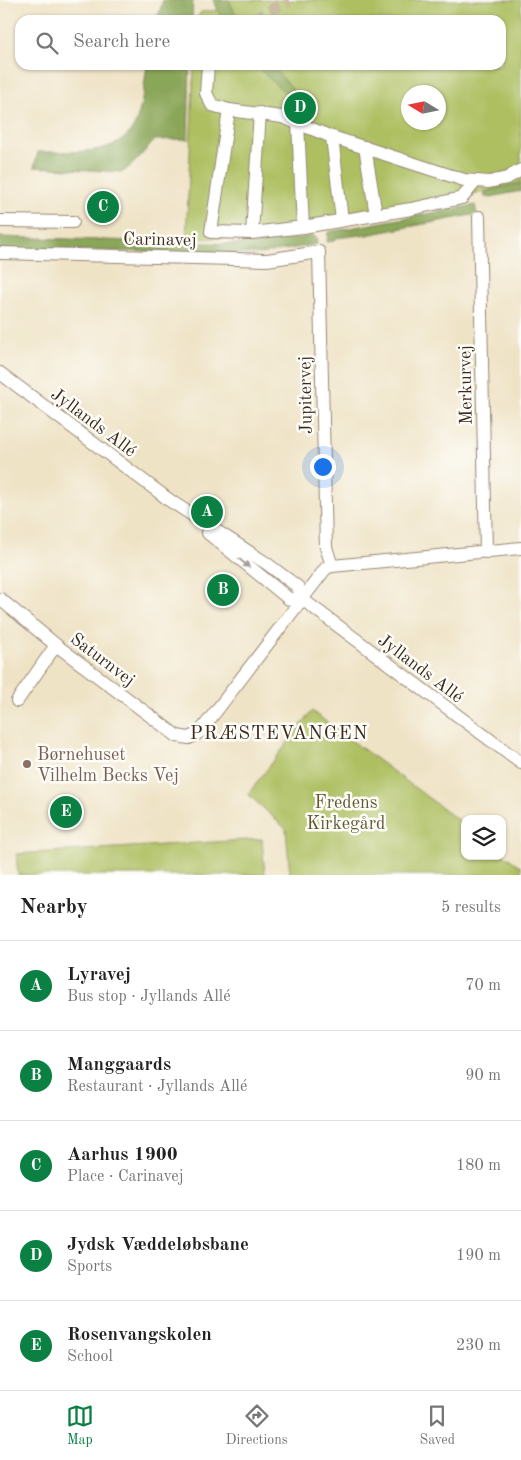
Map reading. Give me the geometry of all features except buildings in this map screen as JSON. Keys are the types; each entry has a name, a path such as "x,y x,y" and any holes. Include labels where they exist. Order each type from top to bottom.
{"street":[{"path":"208,70 206,93 212,105 229,110 282,118 332,137 464,180 489,182 507,178 521,170"},
{"path":"229,110 211,232 252,232 303,227 376,215 462,198 476,181"},
{"path":"252,232 260,114"},
{"path":"298,123 303,227"},
{"path":"332,137 342,220"},
{"path":"365,147 376,215"},
{"name":"Merkurvej","path":"479,217 486,552"},
{"path":"0,222 73,222"},
{"name":"Carinavej","path":"0,253 267,260 319,252"},
{"name":"Jupitervej","path":"319,252 326,547 332,566"},
{"name":"Jyllands Allé","path":"0,373 166,498 289,599 302,599 521,763"},
{"path":"302,599 321,573 326,568 332,566 521,548"},
{"name":"Saturnvej","path":"1,602 56,646 177,736 189,738 200,732 302,599"},
{"path":"17,701 56,646"}],"green space":[{"path":"163,0 193,0 192,15 158,15"},
{"path":"213,0 229,0 236,15 220,15"},
{"path":"219,0 521,0 521,184 311,228 243,238 186,239 194,70 506,70 506,15 199,15 201,12 219,10"},
{"path":"146,70 190,70 188,139 155,140 123,172 34,167 38,152 78,152 107,147 119,142 129,134 136,122"},
{"path":"260,70 276,70 294,93 292,96 282,90"},
{"path":"521,183 521,191 486,198 484,196 485,193 502,187"},
{"path":"475,205 477,214 361,236 336,238 334,241 327,242 328,232"},
{"path":"0,237 244,244 316,237 317,244 261,254 0,249"},
{"name":"Fredens Kirkegård","path":"312,711 461,822 461,860 506,860 506,856 521,867 521,875 290,875 286,829 248,794"},
{"path":"262,839 265,875 18,875 16,854"}],"tunnel":[{"path":"263,15 289,0"}],"place":[{"name":"Jydsk Væddeløbsbane","path":"300,108"},
{"name":"Aarhus 1900","path":"103,207"},
{"name":"Lyravej","path":"207,512"},
{"name":"Manggaards","path":"223,590"},
{"name":"Børnehuset Vilhelm Becks Vej","path":"27,764"},
{"name":"Rosenvangskolen","path":"66,812"}],"district":[{"name":"PRÆSTEVANGEN","path":"279,732"}]}
